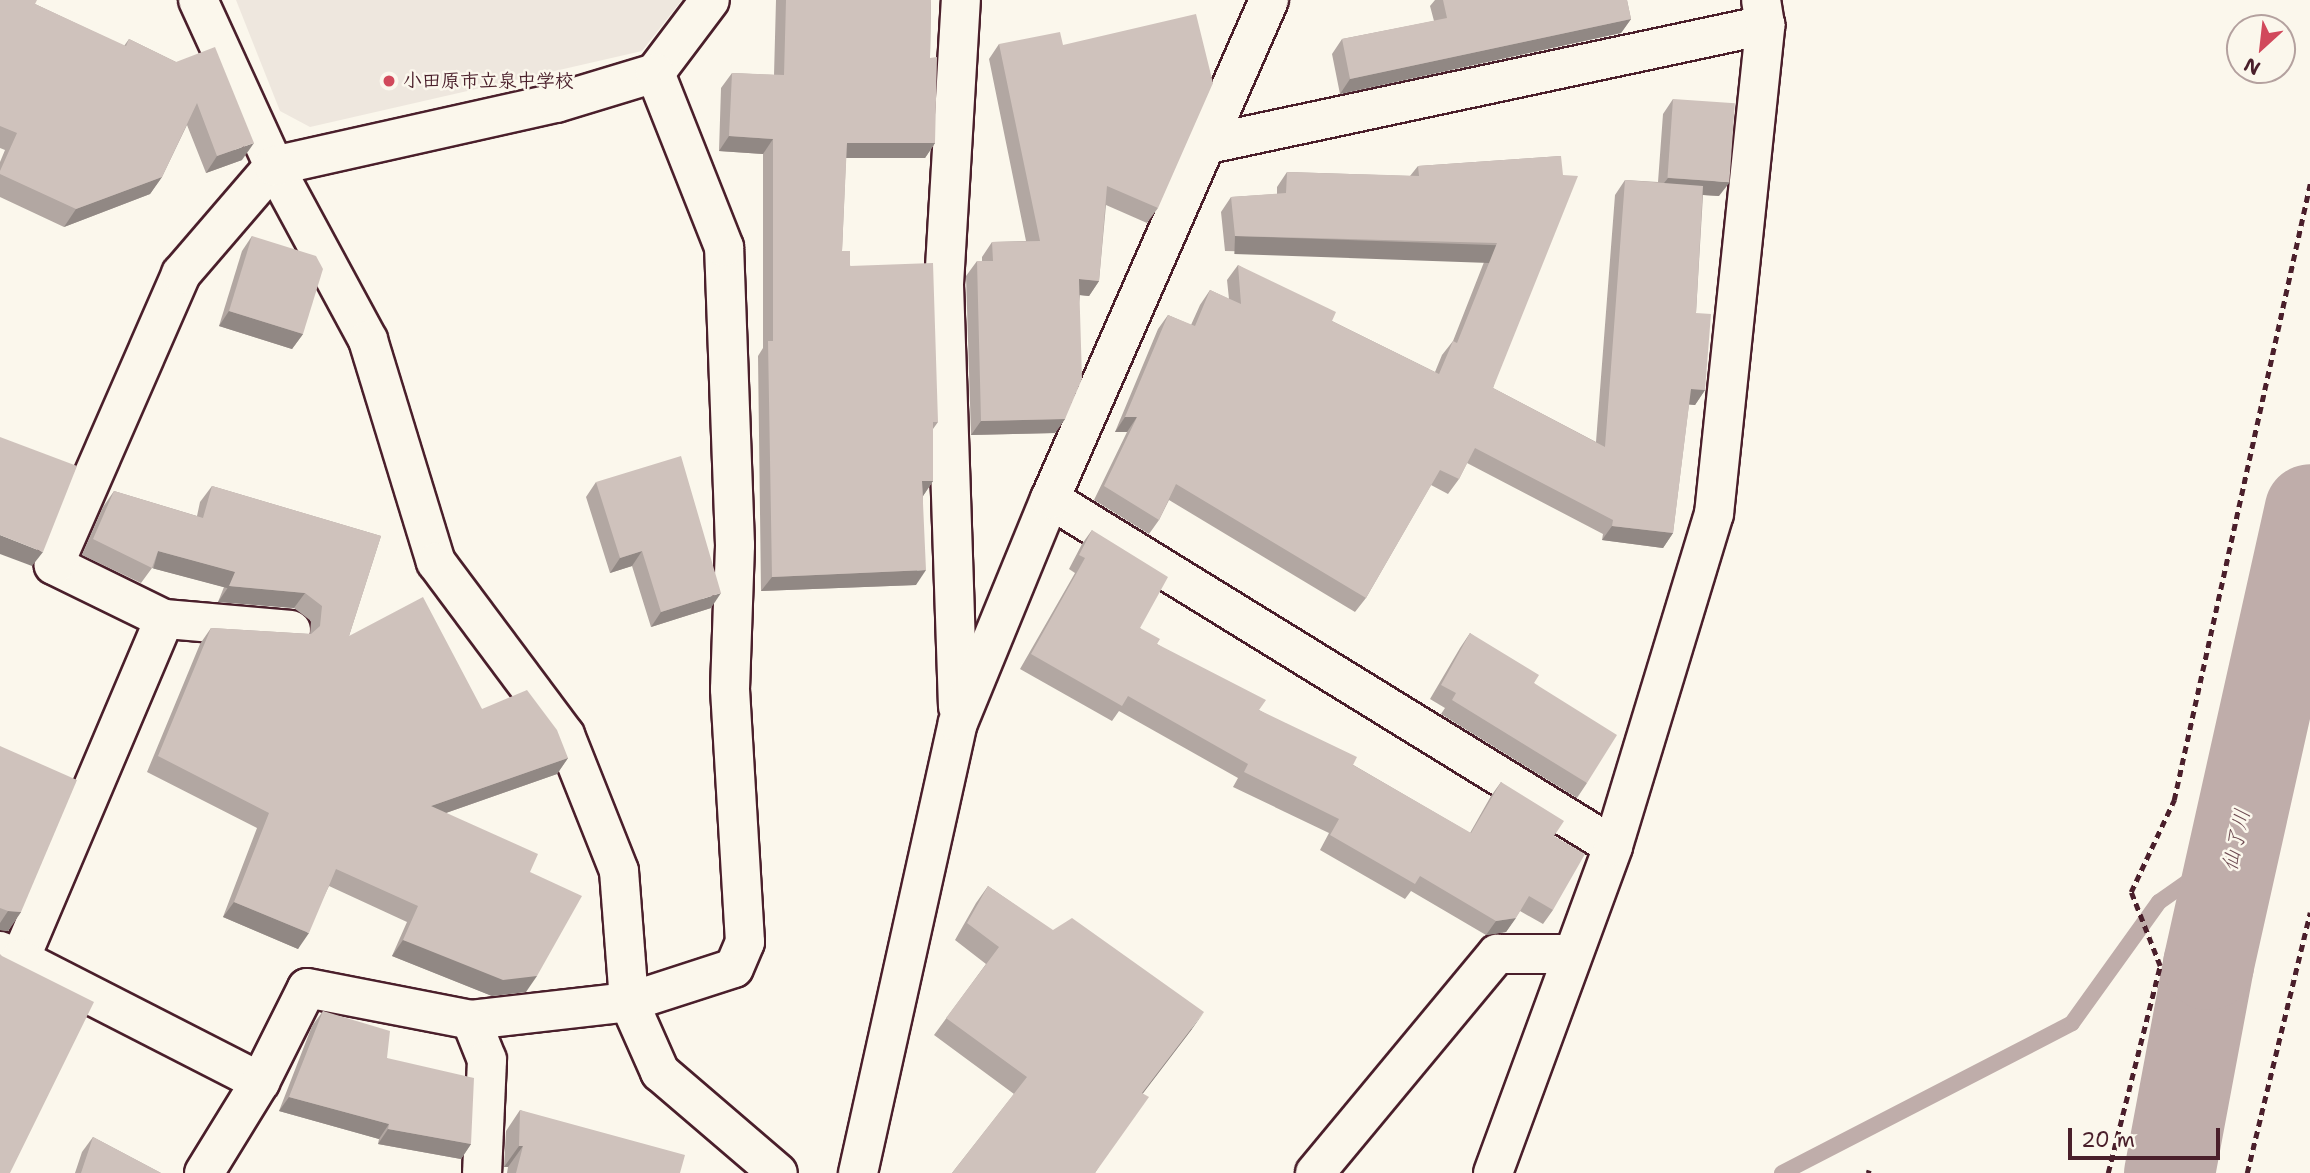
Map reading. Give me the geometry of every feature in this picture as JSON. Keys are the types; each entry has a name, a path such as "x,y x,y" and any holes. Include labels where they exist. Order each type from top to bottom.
{"street":[{"path":"198,0 274,166 368,340 436,562 565,735 619,871 629,1002 660,1072 778,1173"},
{"path":"291,630 164,619 54,565 181,274 274,166 556,103 655,73 710,0"},
{"path":"958,723 944,284 961,0"},
{"path":"858,1173 958,723 1050,499 1269,0"},
{"path":"1204,145 1763,13 1714,513 1613,846 1493,1173"},
{"path":"204,1173 260,1082 307,988 471,1020 629,1002 734,968 746,942 730,689 734,545 724,247 655,73"},
{"path":"1050,499 1613,846"},
{"path":"164,619 10,956 260,1082"},
{"path":"1315,1173 1497,954 1567,969"},
{"path":"471,1020 487,1060 482,1173"}],"path":[{"path":"2108,1173 2160,966 2131,892 2174,800 2310,184"},
{"path":"2247,1173 2310,912"}],"shaded area":[{"name":"小田原市立泉中学校","path":"236,0 682,0 642,51 310,127 280,111"}],"building":[{"path":"0,0 37,0 35,4 126,46 129,39 176,62 215,47 254,143 217,156 197,103 162,177 76,209 0,174 17,133 0,126"},
{"path":"786,0 931,0 930,58 937,57 935,143 847,143 842,251 850,251 850,266 933,263 938,422 933,422 933,481 922,481 926,570 772,577 768,341 773,341 773,139 729,136 732,73 784,75"},
{"path":"1443,0 1627,0 1631,19 1350,79 1342,39 1447,18"},
{"path":"1196,14 1213,83 1158,208 1107,186 1099,281 1079,279 1082,379 1065,419 981,421 977,261 993,261 992,242 1040,241 999,44 1060,32 1063,45"},
{"path":"1673,99 1735,103 1729,182 1667,178"},
{"path":"1561,156 1563,175 1578,176 1493,388 1605,447 1625,180 1703,186 1696,313 1711,314 1705,390 1691,389 1673,533 1612,526 1613,520 1475,448 1459,479 1440,470 1366,598 1176,484 1159,520 1104,486 1137,417 1125,417 1168,315 1195,326 1210,290 1241,304 1238,265 1336,312 1332,321 1439,374 1453,341 1457,343 1497,243 1235,236 1231,197 1286,193 1287,172 1419,176 1418,166"},
{"path":"252,236 316,256 323,269 303,334 229,311"},
{"path":"0,437 77,466 43,552 0,535"},
{"path":"681,456 721,593 661,612 642,551 620,558 596,482"},
{"path":"212,486 381,536 349,636 423,597 482,709 527,690 557,730 568,758 431,806 538,854 530,872 582,896 537,976 503,980 403,940 418,906 336,869 309,933 234,902 269,813 158,756 211,628 311,634 320,626 322,606 305,593 229,586 235,572 158,551 152,568 93,539 114,491 203,518"},
{"path":"1092,530 1168,577 1140,628 1160,639 1157,644 1266,700 1259,710 1357,757 1353,765 1471,833 1501,782 1564,821 1554,836 1585,854 1553,910 1529,896 1516,918 1496,921 1420,876 1415,884 1330,835 1339,819 1244,772 1248,764 1128,696 1122,706 1031,654 1085,558 1079,555"},
{"path":"1470,633 1539,675 1534,683 1617,735 1587,783 1452,700 1456,693 1441,685"},
{"path":"0,746 77,780 21,912 0,908"},
{"path":"988,886 1053,930 1072,918 1204,1012 1142,1093 1149,1097 1095,1173 952,1173 1027,1077 946,1018 999,947 967,923"},
{"path":"0,954 94,1002 10,1173 0,1173"},
{"path":"323,1011 390,1031 387,1058 474,1078 471,1144 388,1129 389,1124 289,1097"},
{"path":"520,1110 685,1155 680,1173 516,1173 523,1146 519,1146"},
{"path":"93,1137 161,1173 81,1173"}],"waterway":[{"name":"仙了川","path":"2169,1173 2208,964 2310,509"},
{"path":"1782,1173 2072,1023 2159,902 2233,850"}],"place":[{"name":"小田原市立泉中学校","path":"389,81"}]}
